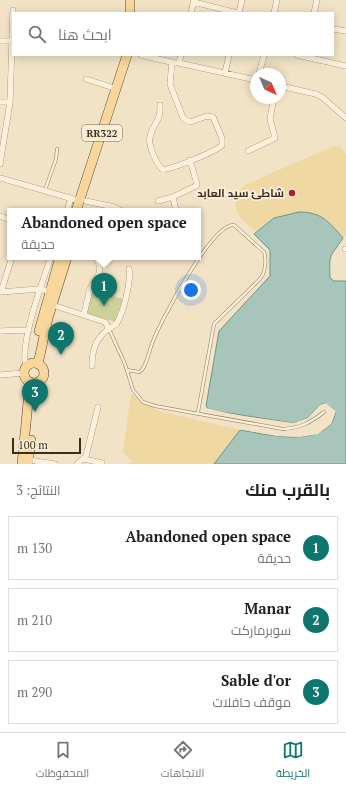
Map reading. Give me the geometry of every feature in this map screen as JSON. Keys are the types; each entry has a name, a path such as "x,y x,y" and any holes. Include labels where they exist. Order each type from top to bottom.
{"main road":[{"path":"130,0 130,12"},
{"path":"136,0 136,12"},
{"name":"RR322","path":"77,208 127,56"},
{"name":"RR322","path":"82,208 79,200 124,86 133,56"},
{"path":"30,367 45,290 59,260"},
{"path":"33,383 26,378 67,260"},
{"path":"30,367 42,368 44,374 41,380 33,383"},
{"path":"26,463 33,383"}],"street":[{"path":"238,12 242,0"},
{"path":"274,12 277,0"},
{"path":"314,12 316,0"},
{"path":"191,12 194,1 234,12"},
{"path":"334,28 346,31"},
{"path":"0,42 12,41 10,102 0,164"},
{"path":"145,56 250,79"},
{"path":"179,64 181,56"},
{"path":"225,73 229,56"},
{"path":"261,68 264,56"},
{"path":"301,56 346,66"},
{"path":"160,105 159,120 150,137 159,166 165,170 220,148 223,142 215,118 211,116 190,122 184,118 170,84 172,62"},
{"path":"86,79 117,89"},
{"path":"286,87 316,94 322,97 346,118"},
{"path":"0,102 10,102"},
{"path":"248,151 275,138 270,119 273,104"},
{"path":"158,201 173,197 196,186 197,184 190,160"},
{"path":"0,178 79,200 116,208"},
{"path":"173,197 175,208"},
{"path":"70,208 79,200"},
{"path":"11,260 0,292 45,290"},
{"path":"0,375 30,367 25,354 29,330 45,290 50,260"},
{"path":"84,314 90,289 99,274 100,267 97,260"},
{"path":"92,366 93,350 96,343 116,323 118,318 128,290 129,269"},
{"path":"52,306 84,314 105,322 109,329"},
{"path":"0,331 29,330"},
{"path":"76,464 84,459 98,406"},
{"path":"84,459 102,463"},
{"path":"26,463 55,464"}],"lane":[{"path":"45,190 56,159 57,149"},
{"path":"198,412 214,324 260,279 264,272 265,257 264,252 234,225 228,226 223,230 201,256"},
{"path":"127,370 139,372 142,370 153,341 174,297 198,260"},
{"path":"109,329 127,370 133,390 144,402 155,406 198,412 283,429 298,428 312,422 324,412"}],"green space":[{"path":"93,291 123,299 115,322 86,313"}],"sand":[{"name":"شاطئ سيد العابد","path":"333,146 340,147 346,153 346,235 343,238 322,216 299,212 274,218 257,231 240,217 237,212 236,199 243,186"},
{"path":"131,394 159,411 240,430 214,464 127,464 132,462 123,452"}],"water":[{"path":"299,212 307,212 319,216 329,223 343,238 330,259 330,278 334,281 346,281 346,464 214,464 240,430 287,437 311,435 330,425 336,411 325,403 320,405 308,418 293,423 209,410 206,406 219,331 270,276 270,250 254,234 274,218"}],"pier":[{"path":"326,403 336,411 331,424 318,434 300,437 277,436 238,429 299,435 317,432 329,423 334,412 325,405 309,419 292,425 208,412 205,408 241,416 293,423 308,418 320,405"}],"place":[{"name":"شاطئ سيد العابد","path":"292,193"},
{"name":"Abandoned open space","path":"104,306"},
{"name":"Manar","path":"61,355"},
{"name":"Sable d'or","path":"35,412"}]}
